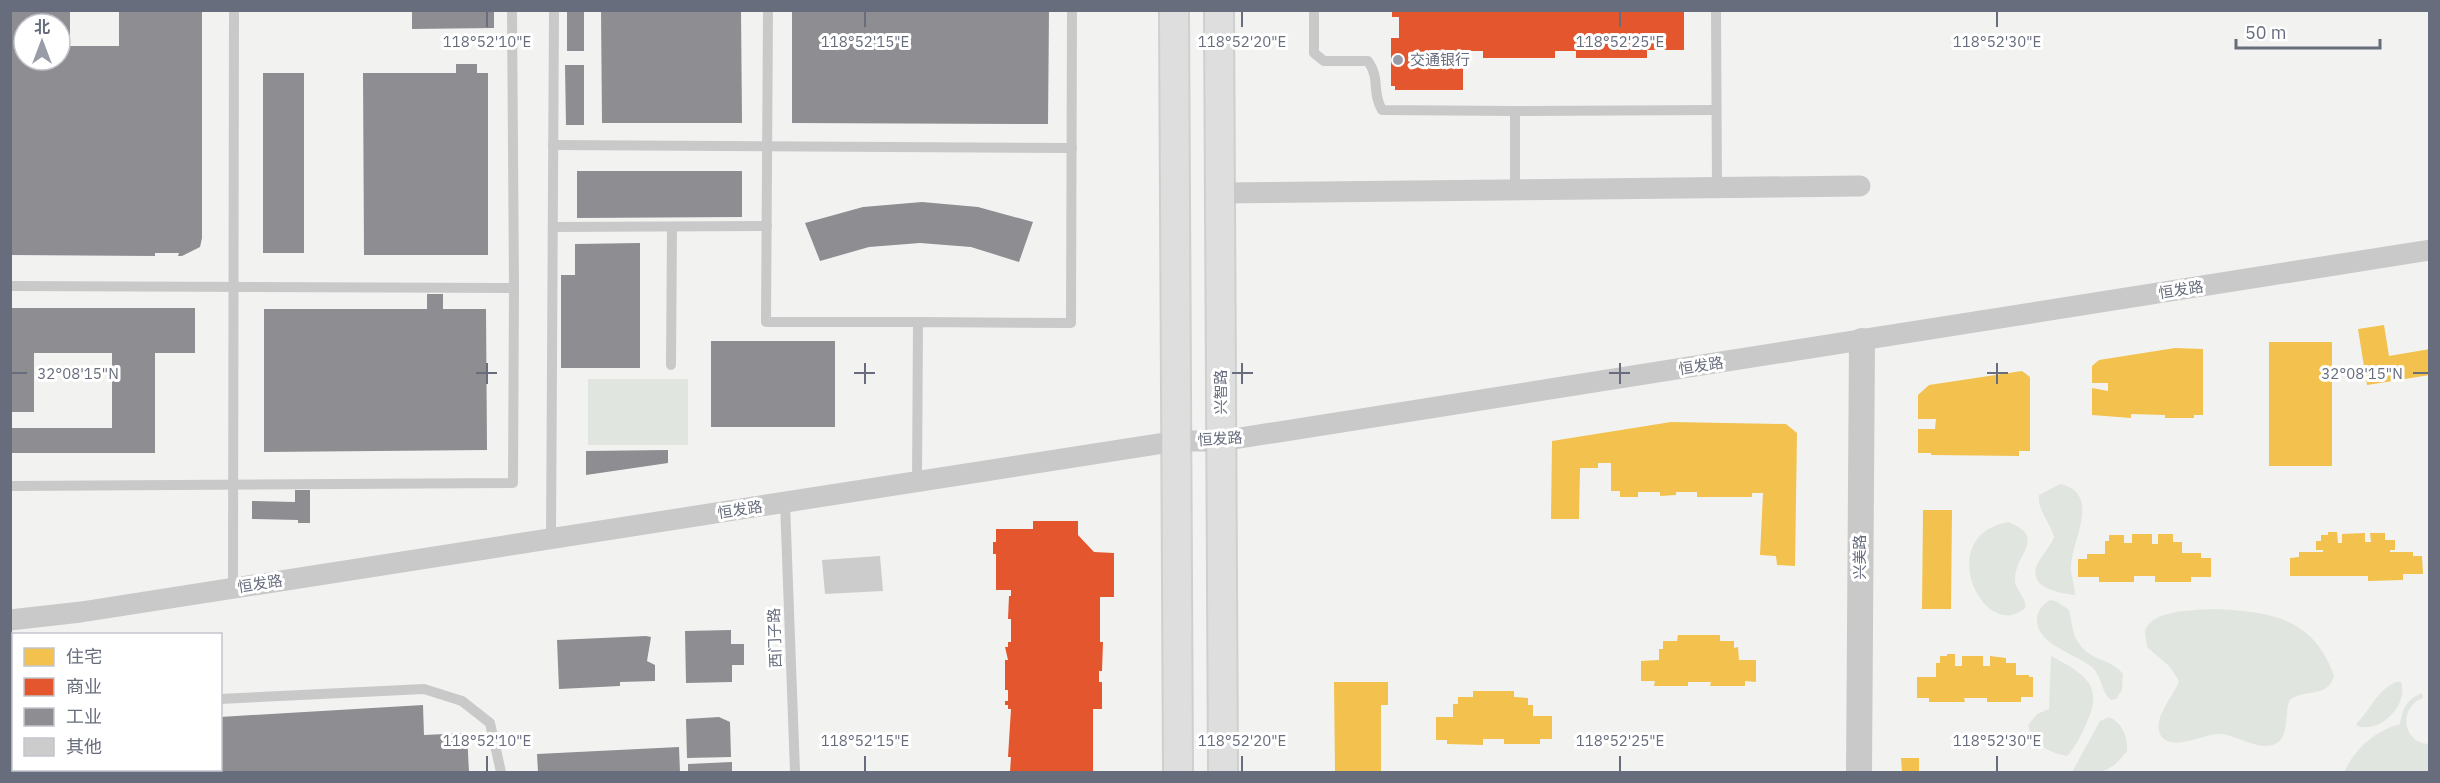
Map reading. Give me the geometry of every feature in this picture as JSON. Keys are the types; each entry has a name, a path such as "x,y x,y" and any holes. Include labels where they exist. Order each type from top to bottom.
{"main road":[{"path":"1174,10 1179,772"},
{"name":"兴智路","path":"1219,10 1223,772"}],"street":[{"path":"1220,193 1860,186"},
{"name":"恒发路","path":"10,620 81,612 233,589 1177,441 1221,441 2430,250"},
{"name":"兴美路","path":"1859,772 1862,341"}],"lane":[{"path":"233,589 234,10"},
{"path":"10,486 513,483 512,10"},
{"path":"551,539 554,10"},
{"path":"768,10 766,322 1071,323 1072,10"},
{"path":"1314,10 1314,53 1324,61 1368,61 1376,72 1376,99 1382,110 1716,110"},
{"path":"1716,10 1717,188"},
{"path":"1515,111 1515,190"},
{"path":"553,145 1072,148"},
{"path":"553,227 767,226"},
{"path":"671,365 672,227"},
{"path":"10,286 514,288"},
{"path":"917,481 918,322"},
{"name":"西门子路","path":"785,503 795,772"},
{"path":"222,699 424,689 462,700 490,723 501,772"}],"shaded area":[{"path":"588,379 688,379 688,445 588,445"},
{"path":"2060,484 2073,489 2080,497 2082,508 2082,519 2071,567 2075,595 2047,588 2037,579 2035,573 2037,565 2054,537 2040,506 2039,495"},
{"path":"2008,522 2020,528 2026,534 2028,541 2016,572 2015,581 2025,608 2009,615 1994,612 1982,600 1973,584 1969,565 1973,546 1985,531"},
{"path":"2050,600 2056,601 2069,610 2074,635 2082,648 2113,665 2123,674 2122,690 2116,699 2111,700 2108,697 2093,668 2058,648 2043,635 2038,627 2037,618 2041,608"},
{"path":"2215,609 2254,612 2287,621 2301,629 2314,641 2325,656 2334,675 2327,687 2322,690 2302,694 2290,700 2284,735 2277,743 2256,745 2219,734 2180,742 2166,741 2161,736 2159,722 2161,715 2179,681 2170,667 2147,647 2145,632 2148,624 2175,612"},
{"path":"2051,656 2081,674 2092,689 2092,710 2078,741 2067,756 2042,746 2030,732 2028,725 2037,714 2049,709"},
{"path":"2396,682 2401,682 2401,700 2391,716 2375,726 2357,726 2379,695"},
{"path":"2422,693 2423,698 2410,709 2406,724 2413,738 2429,744 2429,772 2344,772 2366,742 2382,731 2400,724 2406,705"},
{"path":"2109,717 2123,731 2127,751 2115,765 2103,771 2072,772 2100,721"}],"building: 住宅":[{"path":"2384,325 2389,356 2430,349 2430,375 2367,385 2358,329"},
{"path":"2269,342 2332,342 2332,466 2269,466"},
{"path":"2175,348 2203,349 2203,415 2194,415 2194,418 2165,418 2165,415 2131,414 2131,418 2092,415 2092,388 2108,391 2108,383 2092,383 2092,366 2099,360"},
{"path":"2022,371 2030,377 2030,451 2019,451 2019,456 1918,453 1918,429 1935,429 1936,419 1918,419 1918,395 1929,385"},
{"path":"1671,422 1786,424 1797,433 1795,566 1777,565 1776,556 1760,555 1763,493 1752,493 1752,497 1697,497 1697,492 1676,492 1676,495 1660,496 1660,492 1638,492 1638,497 1620,497 1620,491 1611,491 1611,463 1598,463 1598,468 1580,468 1579,519 1551,519 1552,441"},
{"path":"1923,510 1952,510 1951,609 1922,609"},
{"path":"2328,532 2337,532 2338,543 2342,543 2342,534 2365,533 2365,542 2371,542 2370,533 2385,533 2385,540 2395,540 2395,550 2390,550 2390,552 2413,552 2413,556 2422,556 2423,574 2403,574 2403,580 2368,581 2368,576 2290,576 2290,558 2299,557 2299,552 2323,552 2323,550 2316,550 2316,541 2321,541 2321,535 2328,535"},
{"path":"2132,534 2152,534 2152,544 2158,544 2158,534 2173,534 2173,542 2182,542 2182,553 2201,553 2201,558 2211,558 2211,577 2191,577 2191,582 2155,582 2155,576 2134,576 2134,582 2099,582 2099,577 2078,577 2078,559 2087,559 2087,554 2105,554 2105,541 2109,541 2109,535 2124,535 2124,543 2132,543"},
{"path":"1678,635 1720,635 1720,641 1734,641 1734,648 1738,647 1739,660 1756,660 1756,682 1745,681 1745,686 1710,686 1711,682 1688,682 1688,686 1654,686 1655,681 1641,681 1641,661 1659,660 1659,649 1663,649 1663,641 1677,641"},
{"path":"1947,654 1955,654 1955,666 1962,666 1962,656 1983,656 1983,666 1990,666 1990,656 2006,658 2006,663 2016,663 2016,675 2033,677 2033,697 2021,697 2021,702 1987,702 1987,698 1964,698 1965,702 1929,702 1929,698 1917,698 1917,677 1936,677 1936,663 1940,663 1940,656 1947,656"},
{"path":"1334,682 1388,682 1388,705 1381,705 1381,772 1335,772"},
{"path":"1473,691 1514,691 1514,697 1528,698 1528,705 1533,705 1533,716 1552,716 1552,739 1540,739 1540,744 1504,744 1504,739 1483,739 1483,745 1447,744 1447,740 1436,740 1436,717 1453,717 1453,704 1458,704 1458,697 1473,697"},
{"path":"1901,758 1919,758 1919,772 1902,772"}],"building: 商业":[{"path":"1392,10 1684,10 1684,50 1647,50 1647,58 1576,58 1576,51 1555,51 1555,58 1483,58 1483,51 1463,51 1463,90 1395,90 1395,86 1391,86 1391,38 1399,38 1399,17 1392,17"},
{"path":"1033,521 1078,521 1078,535 1094,552 1114,553 1114,597 1100,597 1100,642 1103,642 1102,671 1099,671 1099,682 1102,682 1102,709 1093,709 1093,772 1010,772 1011,757 1008,757 1011,709 1005,705 1005,701 1008,701 1008,690 1005,690 1005,660 1008,660 1005,647 1008,647 1008,642 1011,642 1011,619 1008,619 1011,590 996,590 996,554 993,554 993,542 996,542 996,529 1033,529"}],"building: 工业":[{"path":"10,10 70,10 70,12 12,12 12,72 72,72 72,46 119,46 119,10 202,10 202,238 200,247 182,256 178,256 179,253 155,253 155,256 10,255"},
{"path":"412,10 494,10 494,28 412,29"},
{"path":"567,10 584,10 584,51 567,51"},
{"path":"601,10 741,10 742,123 602,123"},
{"path":"792,10 1049,10 1048,124 792,123"},
{"path":"456,64 477,64 477,73 488,73 488,255 364,255 363,73 456,73"},
{"path":"565,65 584,65 584,125 566,125"},
{"path":"263,73 304,73 304,253 263,253"},
{"path":"577,171 742,171 742,217 577,218"},
{"path":"922,202 978,207 1033,222 1019,262 971,247 920,243 869,247 820,261 805,223 863,207"},
{"path":"640,243 640,368 561,368 561,275 575,275 575,244"},
{"path":"427,294 443,294 443,309 486,309 487,450 264,452 264,309 427,309"},
{"path":"10,308 195,308 195,353 155,353 155,453 10,453 10,428 112,428 112,353 34,353 34,412 10,412"},
{"path":"711,341 835,341 835,427 711,427"},
{"path":"668,450 668,463 586,475 586,451"},
{"path":"295,490 310,490 310,523 298,523 298,520 252,519 252,501 295,502"},
{"path":"731,630 731,644 744,644 744,665 732,665 732,682 686,683 685,631"},
{"path":"651,637 647,661 655,665 655,681 620,682 620,686 559,689 557,640"},
{"path":"423,705 424,735 467,733 469,772 77,772 222,771 222,717"},
{"path":"719,717 730,722 731,757 687,758 686,719"},
{"path":"679,747 680,772 538,772 537,754"},
{"path":"732,762 732,772 688,772 688,764"}],"building: 其他":[{"path":"880,556 883,591 825,594 822,560"}],"place":[{"name":"交通银行","path":"1398,60"}]}
